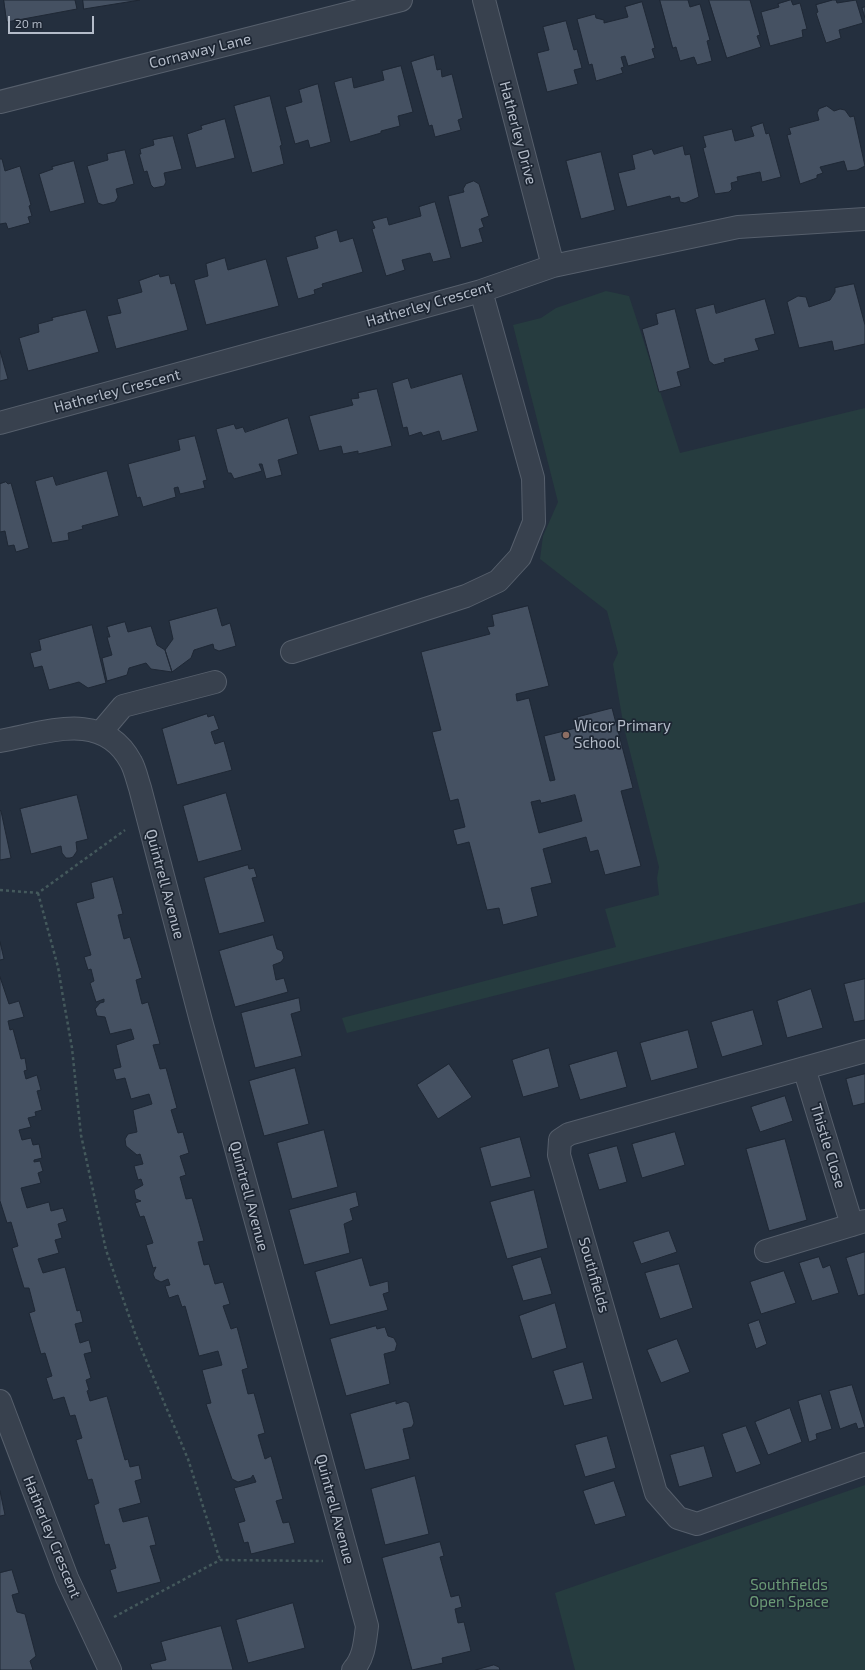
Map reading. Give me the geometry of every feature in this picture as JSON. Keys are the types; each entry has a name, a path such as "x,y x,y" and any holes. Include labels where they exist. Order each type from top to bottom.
{"street":[{"name":"Cornaway Lane","path":"0,102 401,0"},
{"name":"Hatherley Drive","path":"484,0 553,266"},
{"name":"Hatherley Crescent","path":"0,423 481,291 553,266 738,227 865,219"},
{"path":"292,652 466,596 498,581 520,558 534,522 533,478 481,291"},
{"path":"101,732 123,706 215,682"},
{"name":"Quintrell Avenue","path":"0,741 70,728 86,728 101,732 116,743 130,762 146,815 367,1626 363,1651 353,1670"},
{"name":"Southfields","path":"865,1051 569,1134 560,1140 559,1155 656,1493 678,1518 697,1524 865,1464"},
{"name":"Thistle Close","path":"766,1251 858,1223 804,1068"},
{"name":"Hatherley Crescent","path":"1,1406 67,1578 110,1670"}],"path":[{"path":"0,890 38,893 146,815"},
{"path":"38,893 62,990 72,1048 81,1135 106,1250 136,1336 188,1460 220,1560"},
{"path":"92,1630 220,1560 349,1562"}],"green space":[{"path":"606,291 629,296 680,453 865,408 865,902 347,1033 342,1018 616,947 605,909 659,895 657,878 659,867 624,728 613,664 618,653 607,611 540,559 543,536 558,502 513,325 541,318 556,308"},
{"name":"Southfields Open Space","path":"865,1485 865,1670 575,1670 555,1593"}],"building":[{"path":"4,0 75,0 77,9 7,22"},
{"path":"83,0 140,0 84,9"},
{"path":"660,0 688,0 690,7 700,4 710,40 707,41 712,61 697,65 694,57 680,61 676,47 673,48"},
{"path":"709,0 750,0 760,35 757,36 761,47 727,58"},
{"path":"791,0 793,5 800,3 807,29 802,30 803,37 770,46 761,12 779,7 778,4"},
{"path":"836,0 837,3 856,0 863,23 839,30 841,38 826,43 816,13 818,12 816,5"},
{"path":"642,2 655,48 652,49 655,58 628,66 625,56 621,57 624,67 621,68 623,73 596,81 592,64 589,65 577,19 595,14 596,18 604,20 604,23 628,17 625,7"},
{"path":"865,7 865,18 862,8"},
{"path":"566,21 574,50 577,49 582,68 574,70 578,84 547,92 537,53 549,50 543,27"},
{"path":"434,55 437,70 441,69 442,77 452,74 463,118 458,120 461,130 435,137 432,125 429,126 411,62"},
{"path":"401,66 413,112 398,116 400,126 350,142 334,82 352,77 354,88 384,80 382,71"},
{"path":"318,84 331,142 310,148 308,140 295,144 285,107 302,102 299,90"},
{"path":"270,96 282,145 280,146 284,164 252,173 234,106"},
{"path":"827,106 834,111 840,109 845,110 850,117 854,116 865,166 857,170 847,171 844,161 820,167 823,173 817,175 817,178 800,184 787,135 791,134 789,128 819,120 817,113 819,109"},
{"path":"225,119 235,158 196,168 187,134 202,129 201,126"},
{"path":"763,123 766,134 769,133 781,177 762,182 760,172 737,177 738,181 731,183 732,189 729,192 715,194 703,148 706,147 703,136 732,129 735,141 754,136 751,127"},
{"path":"173,136 182,169 164,173 166,182 164,186 154,188 151,185 147,171 144,172 139,154 141,154 140,149 154,145 153,140"},
{"path":"683,146 685,155 690,154 699,197 685,203 680,202 679,197 671,199 670,196 627,207 618,173 635,169 632,155 652,149 654,154"},
{"path":"125,150 134,184 116,189 118,197 115,202 103,205 98,203 87,166 108,160 107,154"},
{"path":"601,152 615,210 581,219 566,161"},
{"path":"0,159 2,159 5,171 20,166 31,205 29,206 32,216 28,217 30,223 8,229 6,223 0,224"},
{"path":"74,161 85,203 50,212 39,174 53,169 52,167"},
{"path":"474,181 479,184 489,216 481,219 484,227 479,229 483,242 461,248 448,196 464,192 463,189 466,184"},
{"path":"435,202 451,258 433,262 430,253 402,260 405,270 386,276 372,229 375,228 372,221 387,217 389,225 421,216 419,207"},
{"path":"337,230 340,242 353,238 363,272 322,284 323,287 314,290 315,294 298,299 286,257 318,248 315,237"},
{"path":"225,258 228,270 266,259 279,306 206,325 194,280 208,276 206,264"},
{"path":"159,274 160,277 169,275 171,284 175,283 188,330 116,349 107,316 121,313 117,299 142,292 139,281"},
{"path":"854,284 865,325 865,344 834,351 832,341 799,348 787,302 798,296 806,297 809,307 830,300 835,292 835,288"},
{"path":"765,299 775,334 755,339 759,350 724,359 725,362 714,365 709,361 695,309 714,304 716,313"},
{"path":"675,309 690,368 677,372 681,386 659,392 642,329 658,324 656,314"},
{"path":"86,310 99,352 28,371 19,338 39,332 38,324 53,320 52,318"},
{"path":"0,351 8,379 0,381"},
{"path":"462,374 478,431 442,441 439,431 423,436 421,432 409,436 407,427 403,428 392,383 408,378 411,388"},
{"path":"377,389 392,446 358,454 358,451 343,454 341,446 319,451 309,416 353,405 351,399 359,398 358,393"},
{"path":"288,418 298,454 278,460 282,475 266,479 262,464 259,464 262,471 234,479 231,473 228,473 216,429 234,424 236,429 243,427 245,432"},
{"path":"195,436 207,480 203,481 205,488 180,494 178,487 174,488 176,497 143,507 140,497 137,498 128,464 180,450 178,440"},
{"path":"107,471 119,516 82,526 83,529 68,533 69,540 52,543 35,481 53,476 56,485"},
{"path":"6,482 8,484 11,483 29,548 16,552 14,545 8,546 5,531 0,532 0,484"},
{"path":"528,606 549,686 516,694 517,701 529,698 550,781 555,780 544,736 580,727 577,717 612,708 633,788 621,791 641,866 605,875 598,850 590,852 586,837 543,849 552,883 531,888 538,916 503,925 499,908 487,910 469,842 457,845 453,830 465,827 458,799 450,801 432,732 441,730 421,652 490,634 487,627 494,626 492,615","holes":["575,795 582,821 539,833 531,802 540,800 541,803"]},
{"path":"217,608 222,626 230,623 236,646 219,651 214,649 213,644 194,650 191,658 172,672 165,650 173,639 169,621"},
{"path":"125,622 128,632 151,626 157,645 165,650 172,672 151,669 146,663 129,668 127,675 107,681 102,658 112,655 107,637 110,637 107,627"},
{"path":"92,625 106,683 88,688 79,682 49,690 42,666 34,668 30,653 41,650 39,640"},
{"path":"207,714 208,717 214,715 219,729 211,732 215,744 224,741 232,770 177,785 162,729"},
{"path":"226,793 242,850 198,862 183,806"},
{"path":"77,795 88,839 76,842 77,851 73,857 70,858 66,858 62,853 61,846 31,854 20,809"},
{"path":"0,811 11,858 0,860"},
{"path":"248,865 249,869 254,868 257,877 252,878 265,922 219,934 204,878"},
{"path":"113,877 123,914 118,915 124,939 130,937 142,978 136,980 142,1004 148,1002 160,1044 153,1045 160,1069 166,1068 177,1108 171,1110 178,1133 183,1132 189,1153 180,1156 186,1175 180,1177 186,1199 192,1198 204,1241 198,1242 204,1265 209,1264 215,1284 223,1282 230,1304 223,1306 231,1329 237,1327 248,1368 242,1370 248,1394 254,1393 265,1433 258,1435 265,1459 271,1456 283,1499 276,1501 283,1523 289,1522 295,1543 251,1554 248,1542 244,1543 238,1523 245,1521 234,1488 256,1482 253,1475 251,1478 238,1482 232,1479 206,1404 211,1403 202,1370 222,1365 218,1351 199,1356 185,1306 182,1307 178,1295 169,1298 165,1286 170,1285 168,1279 161,1282 155,1279 153,1274 156,1267 153,1268 146,1245 153,1243 144,1216 140,1217 135,1203 141,1201 136,1199 134,1190 143,1185 141,1179 138,1180 134,1166 143,1164 140,1154 137,1155 126,1146 125,1139 128,1134 137,1132 133,1110 152,1104 149,1094 131,1099 125,1078 116,1080 113,1069 121,1067 116,1045 134,1039 131,1029 110,1034 105,1017 97,1016 95,1009 100,1003 104,1002 104,999 96,1002 90,983 94,981 91,969 88,970 84,957 91,955 76,903 94,898 91,883"},
{"path":"273,935 277,949 282,951 284,958 281,962 273,965 276,980 284,978 288,992 235,1007 219,951"},
{"path":"0,942 4,959 0,960"},
{"path":"0,977 9,1004 19,1001 24,1017 8,1021 10,1030 13,1029 21,1059 25,1058 27,1070 24,1071 26,1079 37,1075 41,1090 37,1091 42,1110 35,1112 36,1116 28,1118 31,1127 19,1130 22,1140 31,1138 33,1145 39,1144 42,1158 34,1160 34,1162 40,1161 43,1171 38,1173 41,1183 21,1188 27,1208 49,1202 51,1211 63,1208 67,1221 58,1224 62,1238 55,1240 59,1253 38,1259 43,1273 65,1267 77,1311 80,1310 83,1322 75,1324 80,1343 89,1340 92,1352 84,1354 91,1378 86,1380 90,1401 107,1396 125,1460 128,1459 130,1467 139,1465 142,1479 135,1481 141,1503 119,1509 123,1522 148,1516 156,1545 150,1546 161,1582 117,1593 110,1570 116,1568 109,1544 105,1545 94,1505 99,1503 92,1479 88,1480 76,1440 82,1438 75,1415 70,1416 64,1397 53,1400 46,1378 52,1376 45,1353 41,1354 29,1313 35,1311 29,1288 24,1288 12,1248 18,1246 11,1222 7,1223 0,1201"},
{"path":"865,979 865,1020 854,1022 844,984"},
{"path":"811,989 823,1028 787,1038 777,1001"},
{"path":"299,998 301,1011 291,1014 302,1056 255,1068 241,1013"},
{"path":"753,1010 763,1045 722,1057 711,1022"},
{"path":"688,1030 698,1068 651,1081 640,1043"},
{"path":"549,1048 559,1087 523,1097 512,1060"},
{"path":"617,1051 627,1087 580,1100 569,1065"},
{"path":"449,1064 472,1097 438,1119 417,1085"},
{"path":"295,1068 309,1124 264,1136 249,1081"},
{"path":"865,1074 865,1103 853,1106 846,1079"},
{"path":"785,1096 793,1121 760,1132 751,1107"},
{"path":"324,1130 338,1187 292,1199 277,1143"},
{"path":"675,1132 685,1165 642,1178 632,1144"},
{"path":"520,1137 531,1177 491,1187 480,1148"},
{"path":"785,1139 807,1220 769,1231 746,1149"},
{"path":"617,1146 627,1182 599,1190 588,1154"},
{"path":"534,1190 548,1248 507,1259 490,1202"},
{"path":"356,1192 359,1206 350,1209 353,1220 344,1224 350,1253 304,1265 289,1210"},
{"path":"669,1231 677,1252 641,1264 633,1242"},
{"path":"865,1252 865,1294 858,1296 846,1258"},
{"path":"541,1257 552,1294 523,1301 512,1266"},
{"path":"819,1257 823,1268 830,1265 839,1293 812,1301 799,1263"},
{"path":"362,1258 370,1286 388,1281 389,1292 383,1294 388,1310 330,1325 315,1272"},
{"path":"679,1264 693,1308 660,1319 645,1273"},
{"path":"784,1271 796,1303 761,1314 750,1282"},
{"path":"555,1303 567,1348 532,1359 519,1316"},
{"path":"759,1320 767,1344 756,1349 748,1324"},
{"path":"376,1326 377,1329 385,1327 388,1336 394,1338 397,1344 395,1351 384,1354 390,1384 346,1396 330,1339"},
{"path":"677,1339 690,1372 661,1383 647,1350"},
{"path":"583,1362 593,1399 564,1406 553,1371"},
{"path":"852,1385 865,1427 858,1429 856,1423 840,1429 829,1391"},
{"path":"821,1394 832,1429 816,1434 817,1439 809,1442 798,1401"},
{"path":"396,1401 396,1404 405,1401 409,1403 414,1423 412,1427 403,1429 410,1459 365,1470 350,1414"},
{"path":"790,1408 802,1442 768,1455 755,1422"},
{"path":"746,1426 761,1464 736,1473 722,1434"},
{"path":"607,1436 616,1468 585,1477 575,1445"},
{"path":"704,1446 713,1477 679,1487 670,1455"},
{"path":"415,1476 429,1534 385,1545 371,1489"},
{"path":"614,1481 626,1516 595,1525 583,1491"},
{"path":"0,1491 5,1515 0,1516"},
{"path":"440,1542 444,1556 440,1557 451,1597 459,1595 462,1607 455,1609 458,1623 464,1622 471,1651 442,1658 443,1663 412,1670 382,1558"},
{"path":"12,1570 19,1593 12,1595 17,1612 25,1614 36,1656 30,1661 33,1670 0,1670 0,1573"},
{"path":"293,1603 305,1648 248,1663 236,1620"},
{"path":"221,1626 233,1670 152,1670 150,1664 166,1660 161,1642"},
{"path":"494,1665 499,1667 500,1670 476,1670"}],"place":[{"name":"Wicor Primary School","path":"566,735"}]}
